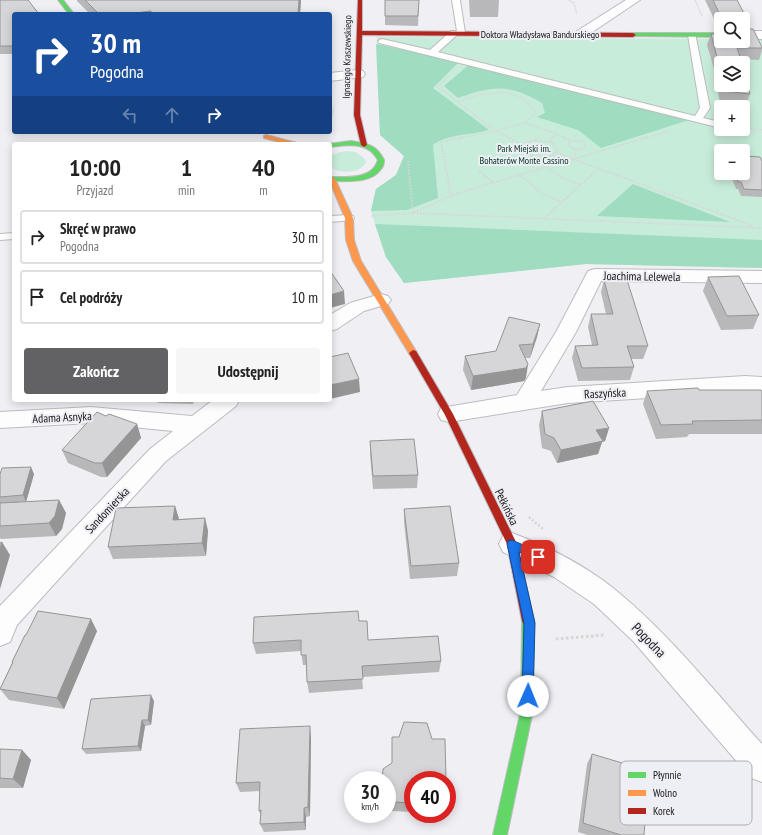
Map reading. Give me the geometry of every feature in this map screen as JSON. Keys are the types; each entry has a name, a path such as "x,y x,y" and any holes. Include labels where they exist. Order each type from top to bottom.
{"street":[{"path":"60,0 70,12"},
{"name":"Ignacego Kraszewskiego","path":"360,0 357,115 364,145"},
{"path":"581,34 634,0"},
{"name":"Doktora Władysława Bandurskiego","path":"359,33 714,35"},
{"path":"750,35 762,35"},
{"path":"332,77 358,74"},
{"name":"Ignacego Kraszewskiego","path":"342,142 357,115"},
{"path":"262,134 273,142"},
{"path":"262,134 288,142"},
{"path":"332,144 342,142 364,145 376,151 382,161 381,166 376,172 359,182 332,179"},
{"name":"Pełkińska","path":"332,181 349,218"},
{"name":"Pełkińska","path":"353,205 349,218 350,240 357,261 449,414 512,544 529,623 527,710 500,835"},
{"name":"Joachima Lelewela","path":"524,402 566,332 595,275 762,277"},
{"path":"332,323 357,307 381,300"},
{"name":"Raszyńska","path":"449,414 568,395 745,384 762,385"},
{"name":"Sandomierska","path":"0,633 7,617 158,455 225,402"},
{"name":"Adama Asnyka","path":"0,420 91,415 196,425"},
{"name":"Pogodna","path":"512,544 563,569 603,596 643,632 762,767"}],"lane":[{"path":"432,53 458,33 456,0"},
{"path":"692,35 705,108 698,119"},
{"path":"382,41 714,123"},
{"path":"332,219 349,218"},
{"path":"0,237 12,236"}],"path":[{"path":"568,0 574,3 577,15"},
{"path":"695,0 703,18"},
{"path":"466,61 437,86 496,131 523,146 526,152 534,156 548,157 557,152"},
{"path":"451,196 441,142 496,131 522,122 536,114 529,102 513,93 498,92 483,94 457,102"},
{"path":"522,122 571,141 580,140 586,144 584,148 576,150 569,146 568,143 571,141"},
{"path":"750,129 762,130"},
{"path":"414,213 451,196 674,130"},
{"path":"549,141 556,134"},
{"path":"523,146 527,142 535,140 549,141 556,146 558,149 557,152"},
{"path":"574,160 576,150"},
{"path":"557,152 598,170 756,227"},
{"path":"534,156 538,162 539,170"},
{"path":"408,161 414,213"},
{"path":"548,168 562,178 580,185"},
{"path":"544,219 598,170"},
{"path":"479,171 494,183"},
{"path":"521,176 542,194 562,202"},
{"path":"367,217 414,213 762,228"},
{"path":"524,513 548,533"},
{"path":"551,639 643,632"}],"green space":[{"name":"Park Miejski im. Bohaterów Monte Cassino","path":"377,37 714,39 714,48 750,48 750,40 762,39 762,268 586,264 404,283 386,257 371,211 376,189 396,175 404,156 380,135"},
{"path":"376,44 459,62 433,88 489,130 452,137 438,141 433,145 438,198 407,210 371,211 376,189 396,175 404,156 380,135"},
{"path":"471,63 689,120 601,148 578,130 537,117 545,113 542,103 520,92 501,88 481,91 458,98 444,86"},
{"path":"340,152 355,152 364,158 366,162 355,171 339,171 332,168 332,155"},
{"path":"633,184 730,222 597,216"},
{"path":"375,224 762,240 762,268 586,264 404,283 386,257"}],"building":[{"path":"0,0 28,0 37,12 12,12 12,46 0,46"},
{"path":"85,0 299,0 298,12 97,12"},
{"path":"385,0 419,0 418,16 385,16"},
{"path":"713,0 737,0 743,12 719,12"},
{"path":"750,29 753,29 762,48 750,48"},
{"path":"711,34 714,34 714,46"},
{"path":"715,48 737,48 740,56 717,56"},
{"path":"733,92 749,92 750,94"},
{"path":"750,156 760,157 762,161 762,190 744,189 741,182 738,182 737,180 750,180"},
{"path":"332,274 344,291 332,294"},
{"path":"739,276 759,315 727,316 708,277"},
{"path":"604,280 627,280 648,346 627,346 634,367 582,368 575,346 598,345 591,314 613,314"},
{"path":"509,317 540,324 533,344 519,345 528,364 526,368 473,376 465,356 496,351"},
{"path":"348,353 359,379 332,385 332,357"},
{"path":"698,388 699,390 761,390 762,420 692,421 693,424 661,425 647,391"},
{"path":"593,401 609,428 596,430 603,441 561,450 554,438 545,434 542,411"},
{"path":"97,412 106,416 109,414 137,424 102,463 95,463 62,450"},
{"path":"414,439 418,475 373,476 370,441"},
{"path":"31,467 23,495 0,497 0,474 2,468"},
{"path":"59,500 55,516 49,523 0,526 0,503"},
{"path":"175,506 173,520 205,518 202,543 108,547 116,508"},
{"path":"450,506 459,563 411,566 404,509"},
{"path":"38,611 91,619 57,698 0,689"},
{"path":"358,611 359,621 367,621 368,640 438,636 441,661 362,666 363,679 307,682 306,655 301,655 301,640 253,643 254,617"},
{"path":"151,695 148,720 142,720 138,746 82,749 91,699"},
{"path":"404,722 427,723 432,739 445,739 446,771 404,771 404,803 396,802 396,771 383,771 383,769 392,763 392,737 399,737"},
{"path":"310,726 308,807 304,808 304,822 260,824 260,782 236,783 240,729"},
{"path":"0,749 22,750 13,779 0,778"},
{"path":"592,754 620,762 620,825 645,825 644,835 621,835 583,823"}],"traffic: fast":[{"path":"60,0 70,12"},
{"path":"633,35 714,35"},
{"path":"332,145 351,143 367,146 377,152 381,160 379,168 370,175 354,179 332,179"},
{"path":"500,835 527,710 528,621"}],"traffic: slow":[{"path":"266,137 287,142"},
{"path":"332,179 349,218 350,240 357,261 413,353"}],"traffic: jam":[{"path":"360,0 357,115 364,145"},
{"path":"359,33 633,35"},
{"path":"413,353 449,414 512,544 528,621"}],"route":[{"path":"528,696 529,623 512,544 538,557"}]}
